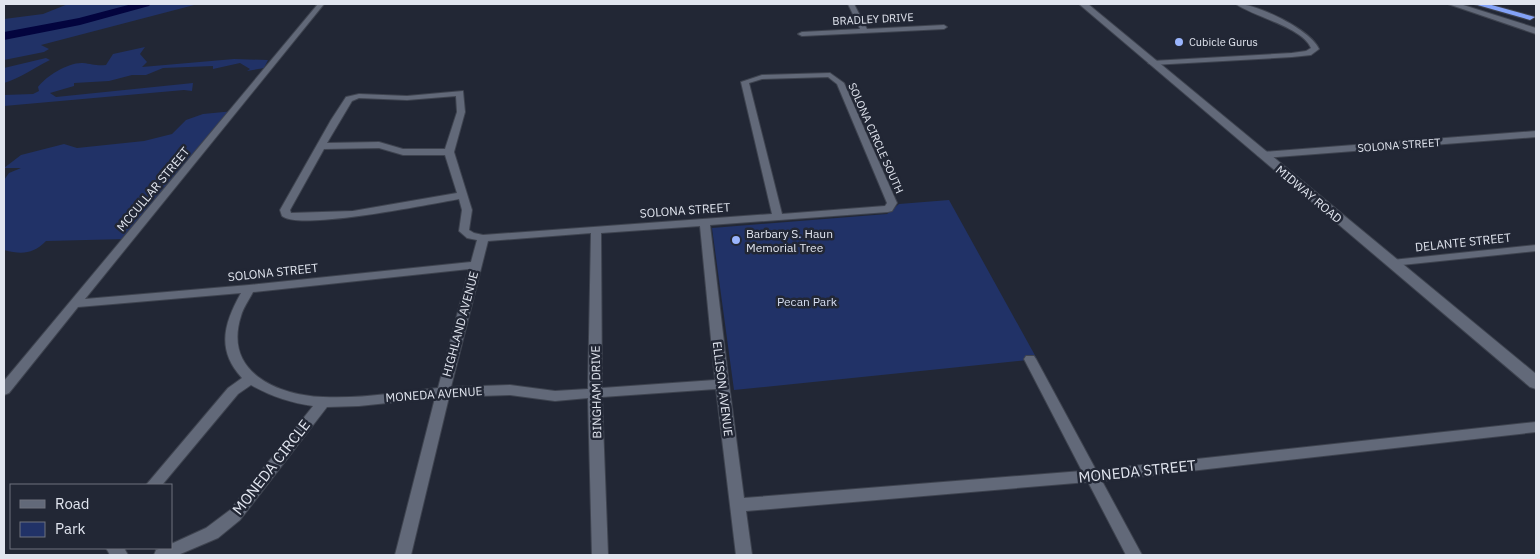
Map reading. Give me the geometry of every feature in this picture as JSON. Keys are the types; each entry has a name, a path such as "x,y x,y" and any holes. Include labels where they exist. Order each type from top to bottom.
{"highway":[{"path":"1478,4 1534,16"},
{"path":"1486,4 1534,16"},
{"path":"1508,4 1534,16"}],"main road":[{"name":"MIDWAY ROAD","path":"1083,4 1536,383"},
{"path":"1452,4 1536,30"}],"street":[{"name":"MCCULLAR STREET","path":"4,390 321,4"},
{"path":"851,4 865,31"},
{"path":"1152,63 1292,55 1308,53 1315,49 1313,43 1289,27 1239,4"},
{"name":"BRADLEY DRIVE","path":"802,34 944,27"},
{"name":"SOLONA CIRCLE SOUTH","path":"778,217 745,82 752,78 815,74 830,75 837,79 890,196 892,203 888,209"},
{"path":"462,195 348,214 306,217 287,216 285,210 335,120 349,99 366,95 407,98 460,93 461,112 449,152 467,210 464,231 472,236 483,238"},
{"name":"SOLONA STREET","path":"1262,155 1536,134"},
{"path":"321,146 379,144 403,152 449,152"},
{"name":"SOLONA STREET","path":"483,238 888,209"},
{"name":"ELLISON AVENUE","path":"705,222 722,384 744,555"},
{"name":"BINGHAM DRIVE","path":"596,230 595,394 600,555"},
{"name":"HIGHLAND AVENUE","path":"404,555 442,392 483,238"},
{"name":"DELANTE STREET","path":"1392,263 1536,248"},
{"name":"SOLONA STREET","path":"73,304 249,289 476,265"},
{"name":"MONEDA AVENUE","path":"249,289 235,315 232,344 237,365 250,379 268,390 297,399 323,402 360,401 442,392 510,390 555,396 722,384"},
{"path":"1030,360 1134,555"},
{"path":"154,484 233,391 250,379"},
{"name":"MONEDA CIRCLE","path":"162,555 212,533 235,515 323,402"},
{"name":"MONEDA STREET","path":"738,505 1092,476 1536,427"}],"green space":[{"path":"68,4 198,4 41,45 49,49 44,52 4,60 4,19 43,14"},
{"path":"145,47 140,54 147,62 142,67 234,59 268,60 264,68 247,71 250,69 240,63 213,69 213,66 163,68 146,75 132,75 109,81 74,83 74,86 50,93 56,97 193,83 192,91 184,90 4,106 4,95 33,94 39,91 38,87 46,78 65,67 77,63 106,65 113,54"},
{"path":"46,58 50,60 4,83 4,68"},
{"path":"234,111 127,239 46,241 32,251 16,253 4,250 4,180 9,173 21,168 4,168 21,155 64,144 77,148 144,141 172,134 186,120 203,114"},
{"name":"Pecan Park","path":"949,200 1037,359 734,390 712,228 887,214 899,204"}],"waterway":[{"path":"4,36 80,21 145,4"}],"place":[{"name":"Cubicle Gurus","path":"1179,42"},
{"name":"Barbary S. Haun Memorial Tree","path":"736,240"}]}
